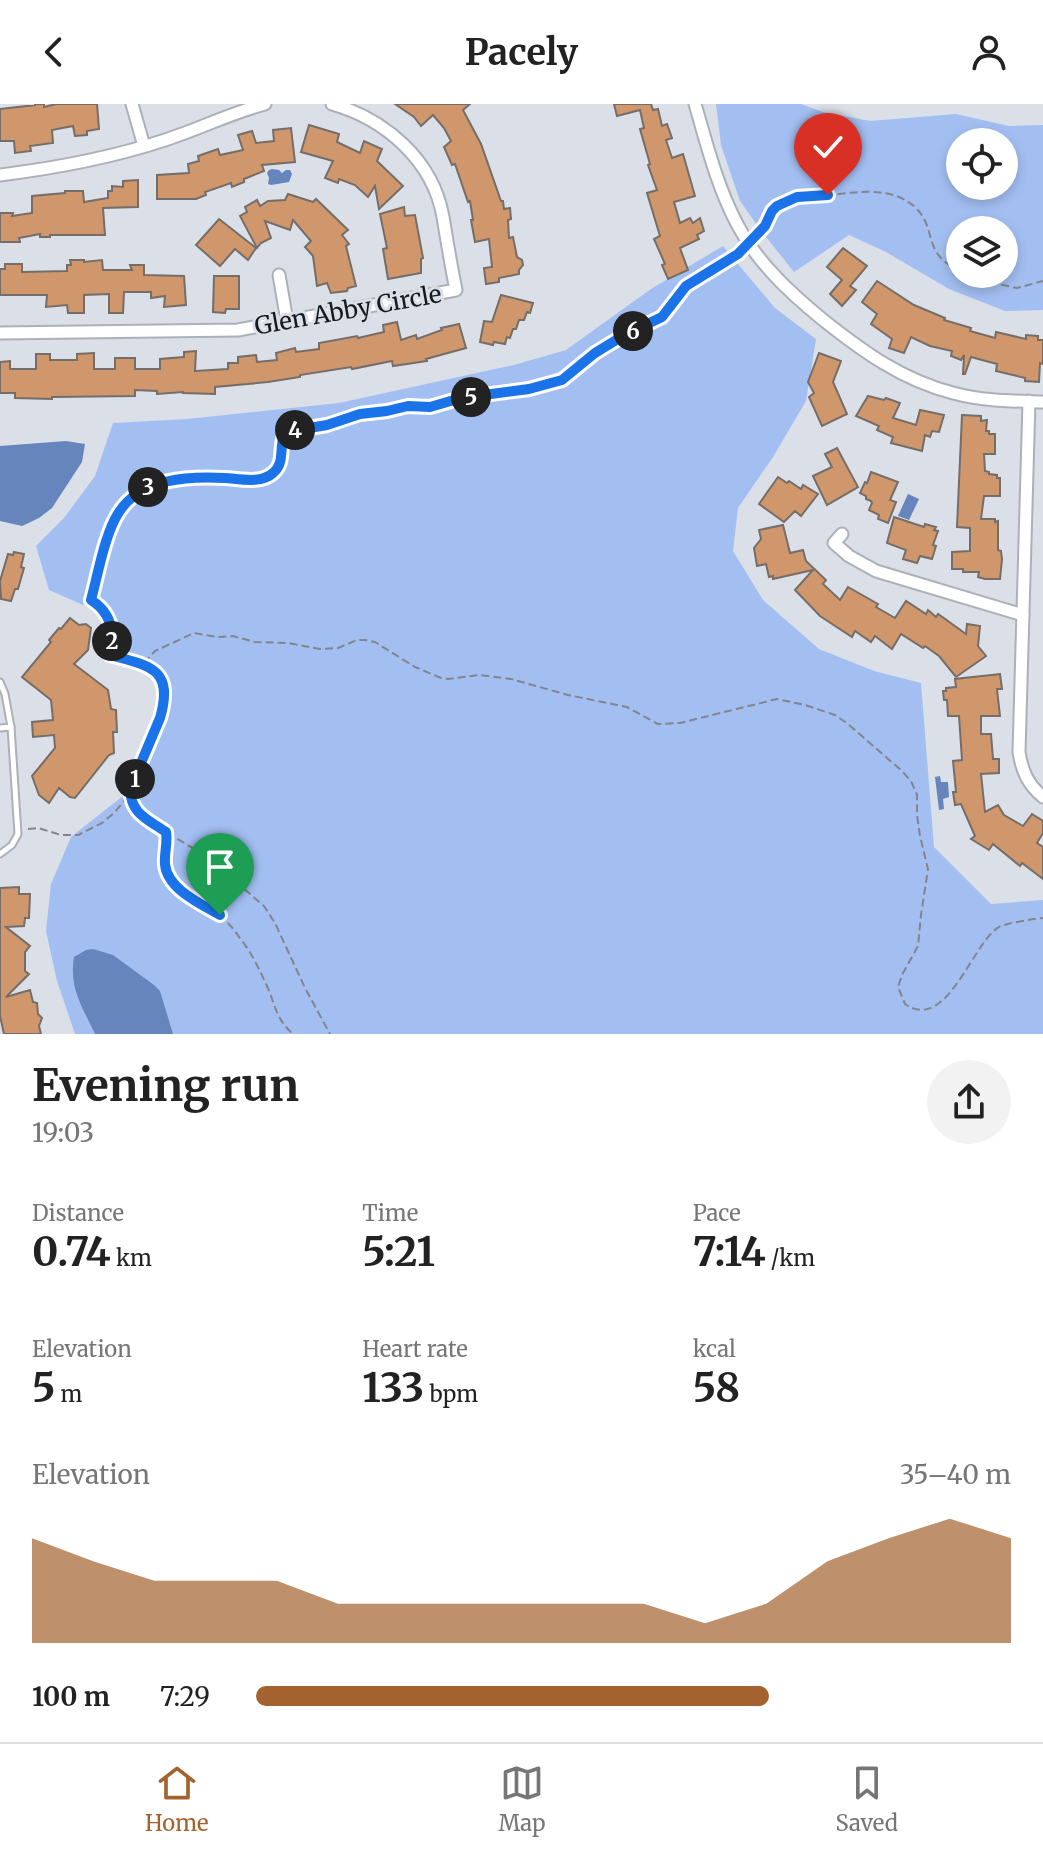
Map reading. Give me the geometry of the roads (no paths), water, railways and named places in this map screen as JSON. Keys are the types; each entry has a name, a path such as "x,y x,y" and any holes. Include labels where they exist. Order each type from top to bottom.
{"street":[{"path":"132,104 144,146"},
{"path":"0,175 67,165 144,146 265,104"},
{"name":"Glen Abby Circle","path":"0,333 238,330 456,290 443,217 437,196 421,166 403,144 381,125 332,104"},
{"path":"695,104 725,200 749,243 770,271 803,303 858,348 884,365 926,385 978,398 1043,402"},
{"path":"279,275 287,321"},
{"path":"1029,401 1019,752 1025,776 1043,797"},
{"path":"842,534 834,543 849,556 876,571 1023,615"}],"lane":[{"path":"0,682 11,727 18,834 12,845 0,854"},
{"path":"0,728 11,727"}]}
